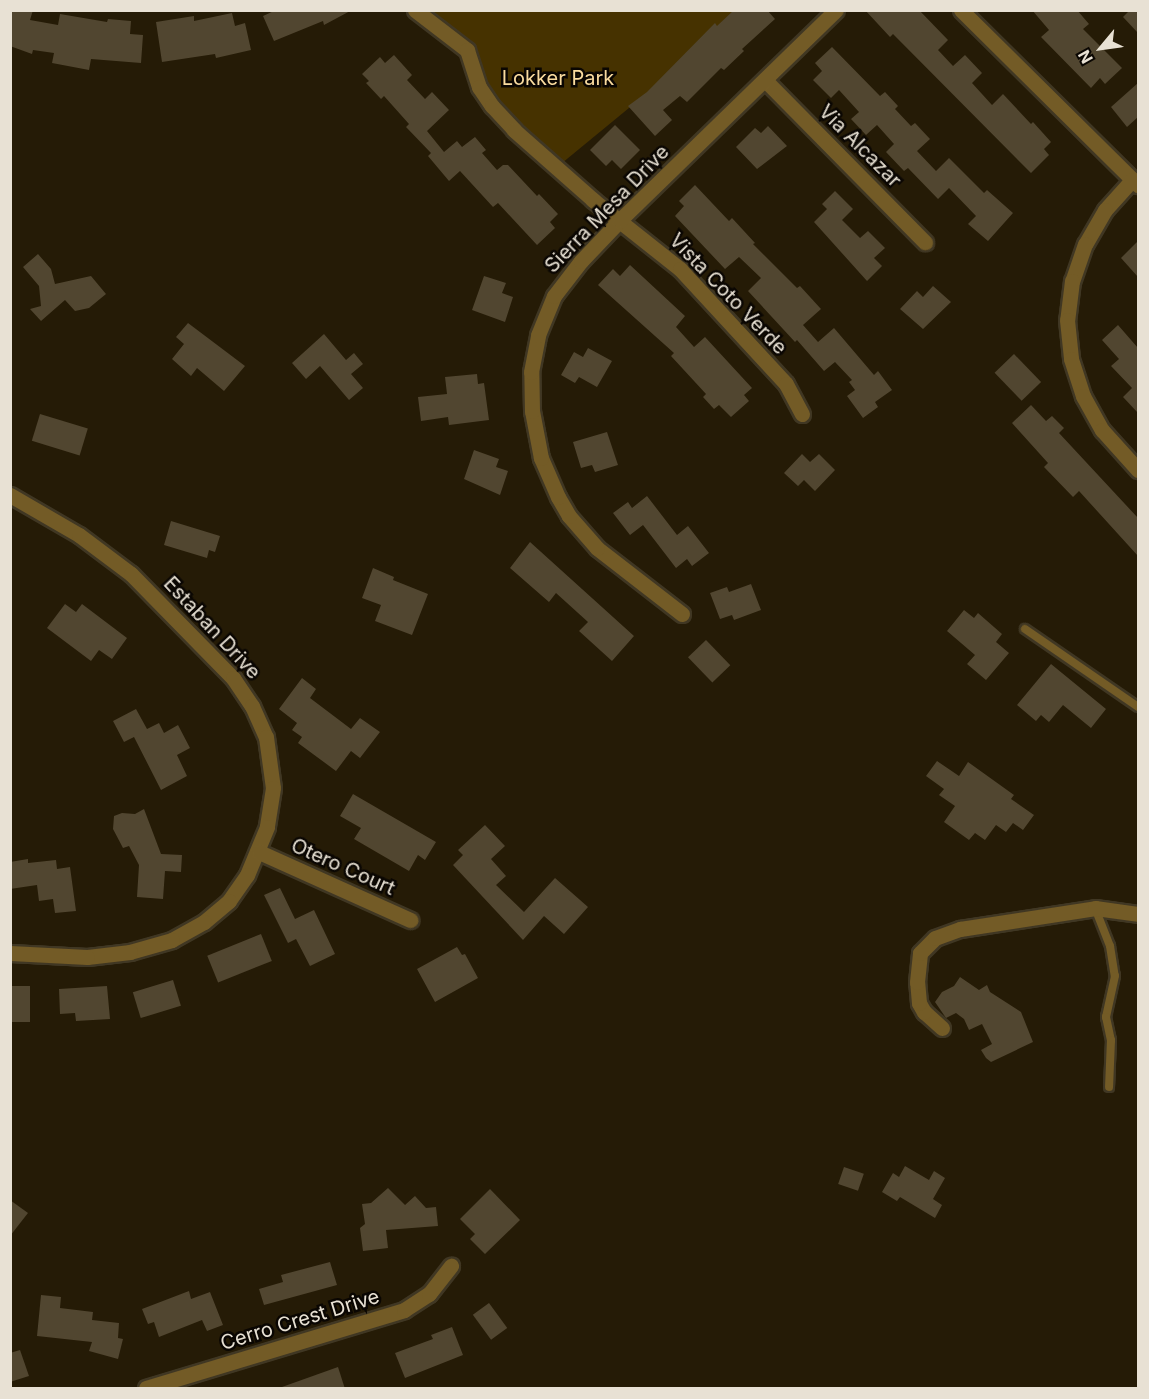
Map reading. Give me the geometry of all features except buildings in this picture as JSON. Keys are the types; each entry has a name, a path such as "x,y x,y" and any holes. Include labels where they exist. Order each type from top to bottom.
{"street":[{"name":"Vista Coto Verde","path":"415,10 467,50 474,76 485,97 514,130 585,194 680,269 786,384 802,414"},
{"name":"Sierra Mesa Drive","path":"682,614 597,548 582,532 558,498 548,478 534,430 531,372 545,313 565,280 620,220 836,10"},
{"path":"961,10 1135,182 1105,210 1085,244 1072,281 1067,320 1071,359 1083,396 1102,430 1138,470"},
{"name":"Via Alcazar","path":"765,80 926,242"},
{"name":"Estaban Drive","path":"10,495 79,535 130,574 243,691 266,737 272,771 271,809 259,852 248,875 229,901 204,922 172,940 152,947 108,956 10,953"},
{"name":"Otero Court","path":"259,852 410,920"},
{"path":"942,1028 924,1012 919,1003 917,982 920,953 935,938 960,929 1095,908 1138,914"},
{"name":"Cerro Crest Drive","path":"146,1389 404,1310 429,1294 451,1266"}],"lane":[{"path":"1025,629 1138,707"},
{"path":"1095,908 1110,946 1115,976 1106,1017 1111,1040 1109,1087"}],"green space":[{"name":"Lokker Park","path":"415,11 747,11 556,168 492,106 467,50"}]}
